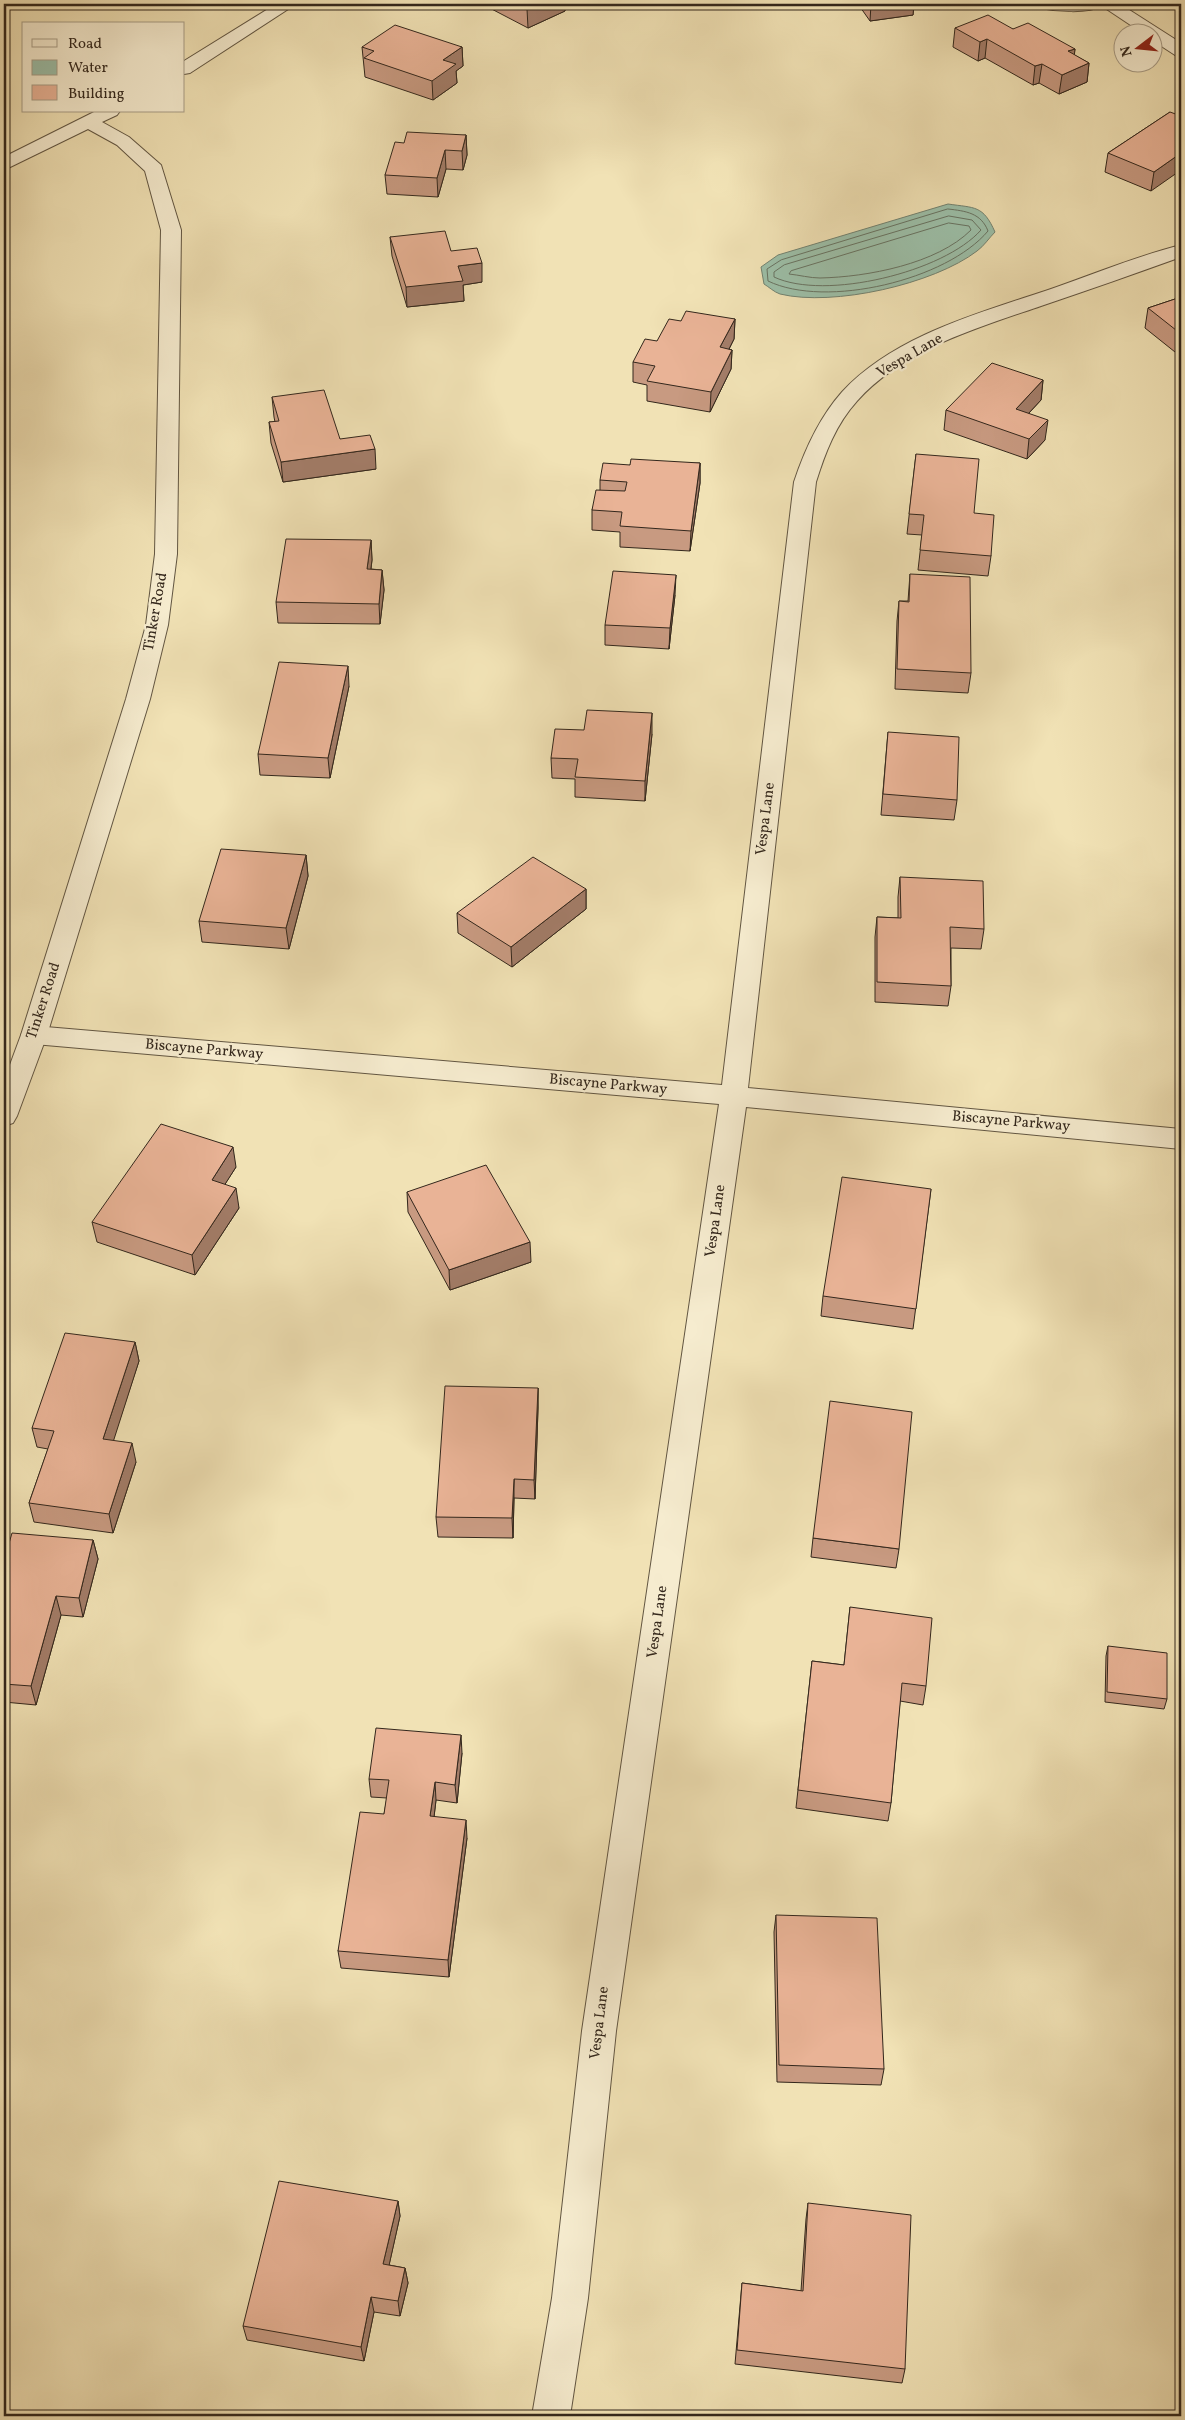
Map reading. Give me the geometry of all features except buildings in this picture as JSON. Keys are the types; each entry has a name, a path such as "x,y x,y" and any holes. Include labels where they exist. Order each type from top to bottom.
{"street":[{"path":"185,68 287,4"},
{"path":"1046,4 1068,6 1095,4"},
{"path":"1109,4 1181,51"},
{"path":"4,164 109,112"},
{"name":"Tinker Road","path":"4,1116 34,1035 138,699 157,625 166,554 171,230 154,169 123,141 90,123"},
{"name":"Vespa Lane","path":"552,2416 570,2298 598,2031 734,1096 805,482 814,452 829,422 851,395 880,371 914,350 953,331 1181,251"},
{"name":"Biscayne Parkway","path":"34,1035 734,1096 1181,1138"}],"water":[{"path":"948,204 977,209 991,223 995,232 977,251 958,263 936,273 910,283 882,290 827,297 802,297 780,294 764,284 761,267 778,255"}]}
